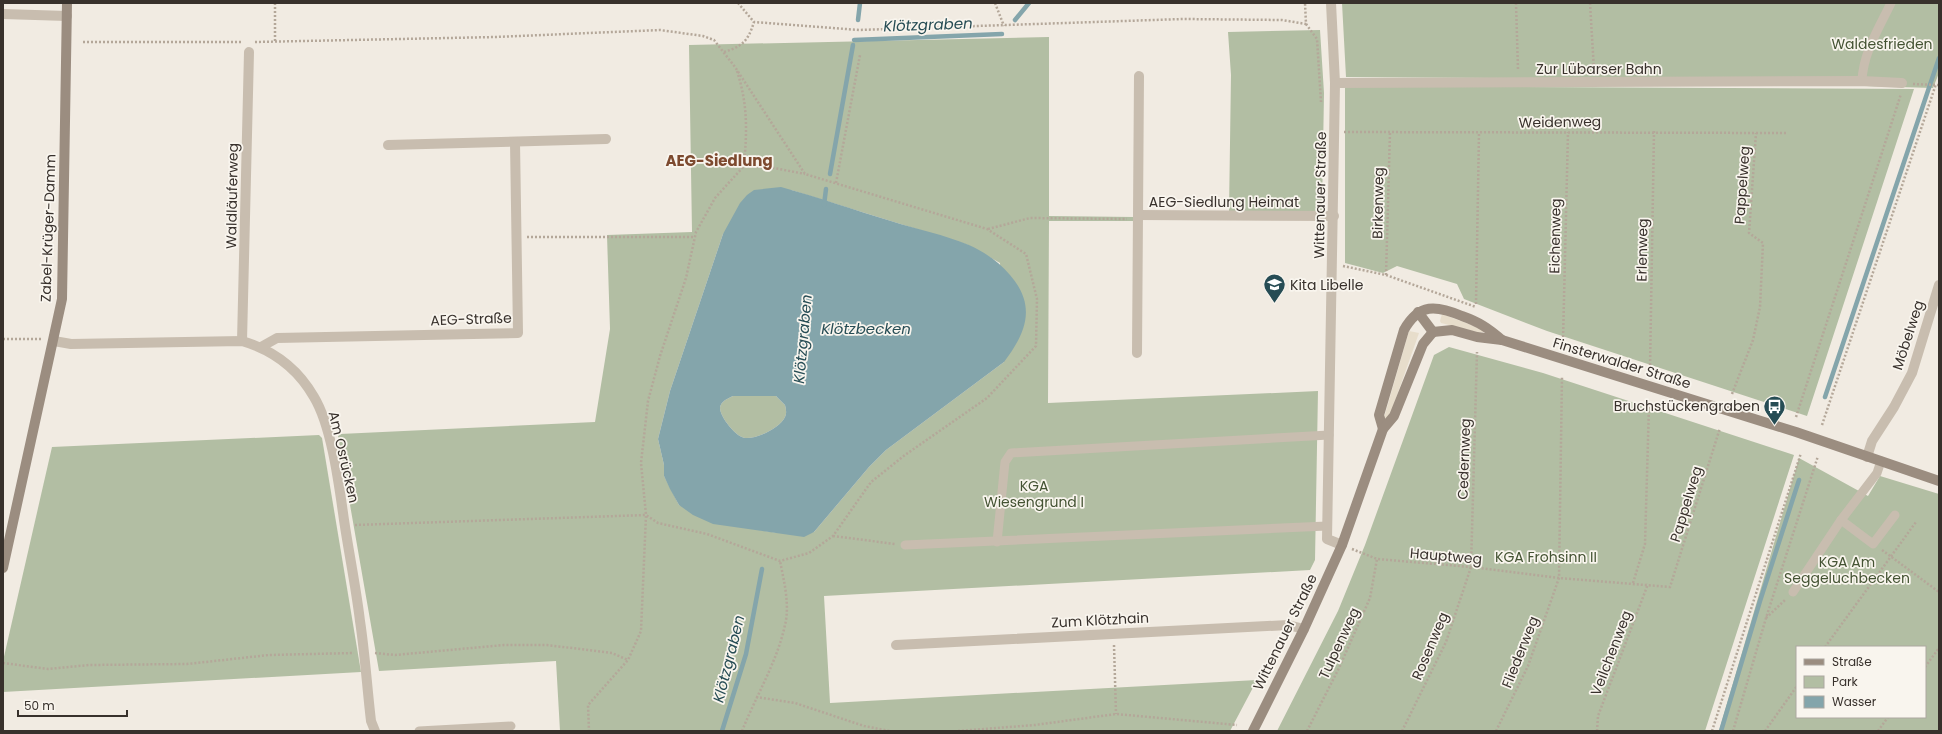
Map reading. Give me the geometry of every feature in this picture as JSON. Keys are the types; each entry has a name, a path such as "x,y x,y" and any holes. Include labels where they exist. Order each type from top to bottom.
{"street":[{"name":"Zabel-Krüger-Damm","path":"3,568 62,299 67,3"},
{"name":"Wittenauer Straße","path":"1331,3 1336,83 1327,539 1342,545"},
{"path":"3,14 66,16"},
{"name":"Waldläuferweg","path":"242,341 249,52"},
{"name":"AEG-Siedlung Heimat","path":"1137,353 1139,76"},
{"name":"Zur Lübarser Bahn","path":"1336,83 1862,81 1902,87"},
{"path":"388,145 606,139"},
{"name":"AEG-Straße","path":"261,346 277,338 518,333 514,142"},
{"name":"AEG-Siedlung Heimat","path":"1138,215 1334,216"},
{"name":"Möbelweg","path":"1866,457 1872,441 1894,407 1912,373 1939,285"},
{"name":"Finsterwalder Straße","path":"1418,312 1433,307 1447,310 1486,326 1502,340"},
{"path":"1418,312 1433,332"},
{"name":"Wittenauer Straße","path":"1383,429 1379,415 1402,338 1410,320 1418,312"},
{"name":"Finsterwalder Straße","path":"1433,332 1452,330 1477,337 1502,340 1796,432 1939,481"},
{"name":"Wittenauer Straße","path":"1253,731 1304,629 1342,545 1383,429 1394,416 1423,344 1433,332"},
{"name":"Am Osrücken","path":"54,341 71,344 242,341 261,346 286,363 300,378 314,398 325,421 345,525 364,652 371,720 375,731"},
{"name":"Zum Klötzhain","path":"896,645 1288,625 1304,629"}],"lane":[{"path":"1862,81 1862,68 1870,47 1891,3"},
{"path":"997,542 1005,462 1011,453 1329,435"},
{"path":"1793,592 1841,520 1877,473 1881,461"},
{"path":"1841,520 1873,544 1895,515"},
{"path":"905,545 1327,526"},
{"path":"419,731 511,726"}],"path":[{"path":"275,3 275,42"},
{"path":"738,3 754,22 859,30 1183,19 1282,20 1306,24"},
{"path":"995,3 1004,26"},
{"path":"1306,3 1306,24 1317,39 1321,106"},
{"path":"1516,3 1518,82"},
{"path":"1590,3 1594,83"},
{"path":"724,52 734,49 748,39 754,22"},
{"path":"83,42 275,42 495,37 660,30 703,36 714,40 724,52 805,174"},
{"path":"836,183 860,55"},
{"path":"589,731 588,705 628,660 641,631 646,515 641,463 648,401 660,356 686,278 695,237 715,198 744,166 747,124 743,90 735,67"},
{"path":"1822,425 1938,84 1923,84"},
{"path":"1796,417 1902,87"},
{"name":"Weidenweg","path":"1334,132 1786,133"},
{"name":"Birkenweg","path":"1386,275 1390,132"},
{"name":"Eichenweg","path":"1563,341 1568,132"},
{"name":"Erlenweg","path":"1650,369 1654,132"},
{"path":"1333,264 1386,275 1476,305 1479,133"},
{"name":"Pappelweg","path":"1732,394 1753,340 1760,308 1763,243 1749,233 1756,133"},
{"path":"345,525 646,515 658,523 707,534 780,561 809,553 833,536 871,482 904,455 987,398 1036,346 1037,299 1026,254 987,229 805,174 774,168 744,166"},
{"path":"987,229 1030,218 1134,219 1138,215"},
{"path":"516,237 695,237"},
{"path":"3,339 38,339 54,341"},
{"name":"Cedernweg","path":"1470,567 1477,352"},
{"path":"1559,578 1562,376"},
{"path":"1633,583 1645,544 1649,404"},
{"name":"Pappelweg","path":"1670,586 1720,428"},
{"path":"1712,731 1801,453"},
{"path":"1733,731 1766,618 1818,456"},
{"path":"1826,646 1916,522"},
{"path":"833,536 905,545"},
{"path":"1873,544 1939,592"},
{"name":"Hauptweg","path":"1342,545 1377,560 1470,567 1559,578 1670,586"},
{"name":"Tulpenweg","path":"1308,731 1339,668 1370,598 1377,560"},
{"path":"742,731 775,657 786,624 786,591 780,561"},
{"name":"Rosenweg","path":"1402,731 1446,642 1470,567"},
{"name":"Fliederweg","path":"1496,731 1528,666 1559,578"},
{"name":"Veilchenweg","path":"1597,731 1598,716 1648,584"},
{"path":"1766,618 1793,592"},
{"path":"1114,634 1116,714"},
{"path":"3,663 48,669 89,665 187,664 269,655 364,652 395,655 504,645 547,645 612,653 628,660"},
{"path":"1926,666 1939,648"},
{"path":"1764,731 1796,687"},
{"path":"756,697 795,703 864,726 890,731"},
{"path":"958,731 1035,724 1116,714 1237,725"},
{"path":"1878,731 1887,718"}],"green space":[{"name":"Waldesfrieden","path":"1342,3 1939,3 1939,73 1933,88 1627,79 1346,77"},
{"path":"1320,30 1324,93 1322,211 1229,211 1231,75 1228,32"},
{"name":"KGA Wiesengrund I","path":"1049,37 1049,216 1134,217 1133,221 1049,221 1048,403 1318,391 1315,560 1310,570 824,596 830,703 1257,680 1230,731 560,731 556,661 379,671 338,436 340,434 595,422 610,329 607,235 692,232 689,45","holes":["791,190 968,245 1000,263 1004,362 886,450 869,467 814,532 779,533 745,527 679,505 664,476 664,465 658,439 670,391 723,234"]},
{"path":"1345,86 1914,89 1807,416 1547,331 1464,299 1457,284 1397,266 1383,273 1345,263"},
{"name":"KGA Frohsinn II","path":"1449,347 1543,373 1794,455 1705,731 1277,731 1338,611 1365,545 1434,355"},
{"path":"733,396 776,396 785,405 786,416 773,429 762,435 750,438 741,437 729,426 720,408 725,400"},
{"path":"319,435 322,438 361,672 3,692 3,661 52,447"},
{"name":"KGA Am Seggeluchbecken","path":"1799,458 1868,496 1880,476 1939,494 1939,731 1719,731"}],"shaded area":[{"path":"1442,314 1477,327 1485,332 1477,332 1441,323 1440,321"},
{"path":"1409,331 1419,333 1389,418 1383,421"}],"water":[{"name":"Klötzbecken","path":"781,187 960,241 992,258 1010,275 1024,298 1026,309 1023,330 1018,341 1004,362 886,450 869,467 814,532 804,537 713,524 693,515 679,505 664,476 664,465 658,439 670,391 723,234 740,203 754,190","holes":["733,396 776,396 785,405 785,417 773,429 756,437 741,437 733,430 721,412 720,408 722,404 725,400"]}],"waterway":[{"name":"Klötzgraben","path":"858,20 860,3"},
{"name":"Klötzgraben","path":"1015,20 1029,3"},
{"name":"Klötzgraben","path":"854,40 1002,34"},
{"name":"Klötzgraben","path":"830,174 853,45"},
{"name":"Bruchstückengraben","path":"1825,397 1939,58"},
{"name":"Klötzgraben","path":"824,205 826,189"},
{"name":"Bruchstückengraben","path":"1721,731 1760,601 1799,480"},
{"name":"Klötzgraben","path":"722,731 746,654 762,569"}],"place":[{"name":"Kita Libelle","path":"1274,304"},
{"name":"Bruchstückengraben","path":"1775,426"}],"district":[{"name":"AEG-Siedlung","path":"719,161"}]}
